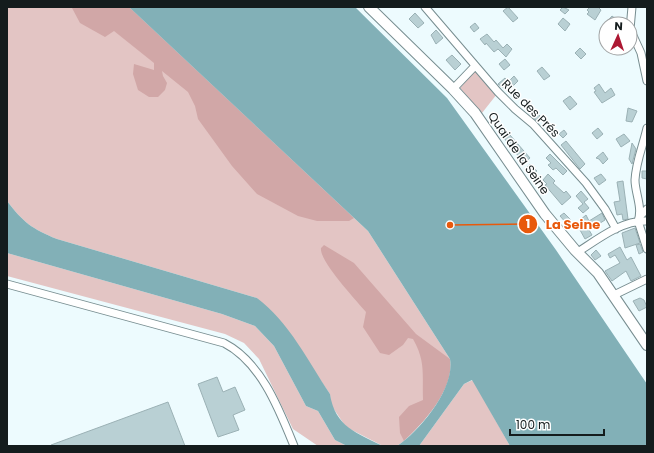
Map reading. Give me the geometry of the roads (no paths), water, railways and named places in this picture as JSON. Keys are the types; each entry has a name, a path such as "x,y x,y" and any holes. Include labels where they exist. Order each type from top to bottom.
{"street":[{"name":"Quai de la Seine","path":"369,7 453,89 475,113 545,214 598,273 647,345"},
{"name":"Rue des Prés","path":"426,7 475,66 515,109 534,124 586,183 605,209 616,229"},
{"path":"632,7 630,29 641,53 647,81"},
{"path":"453,89 475,66"},
{"path":"647,128 641,146 635,186 639,218 647,249"},
{"path":"578,252 616,229 639,218 647,209"},
{"path":"639,218 647,221"},
{"path":"614,295 647,279"},
{"path":"7,284 224,343 236,349 248,360 261,380 280,414 294,446"}],"water":[{"path":"129,7 355,7 447,98 556,250 647,384 647,446 510,446 472,380 464,384 419,446 397,446 416,430 426,419 442,395 450,370 450,359 368,231"},
{"path":"7,201 23,220 41,232 57,239 257,298 279,318 297,343 330,394 333,405 342,422 356,433 383,446 347,446 335,440 318,411 306,406 274,346 255,326 222,314 7,253"}],"place":[{"name":"La Seine","path":"450,225"}]}
